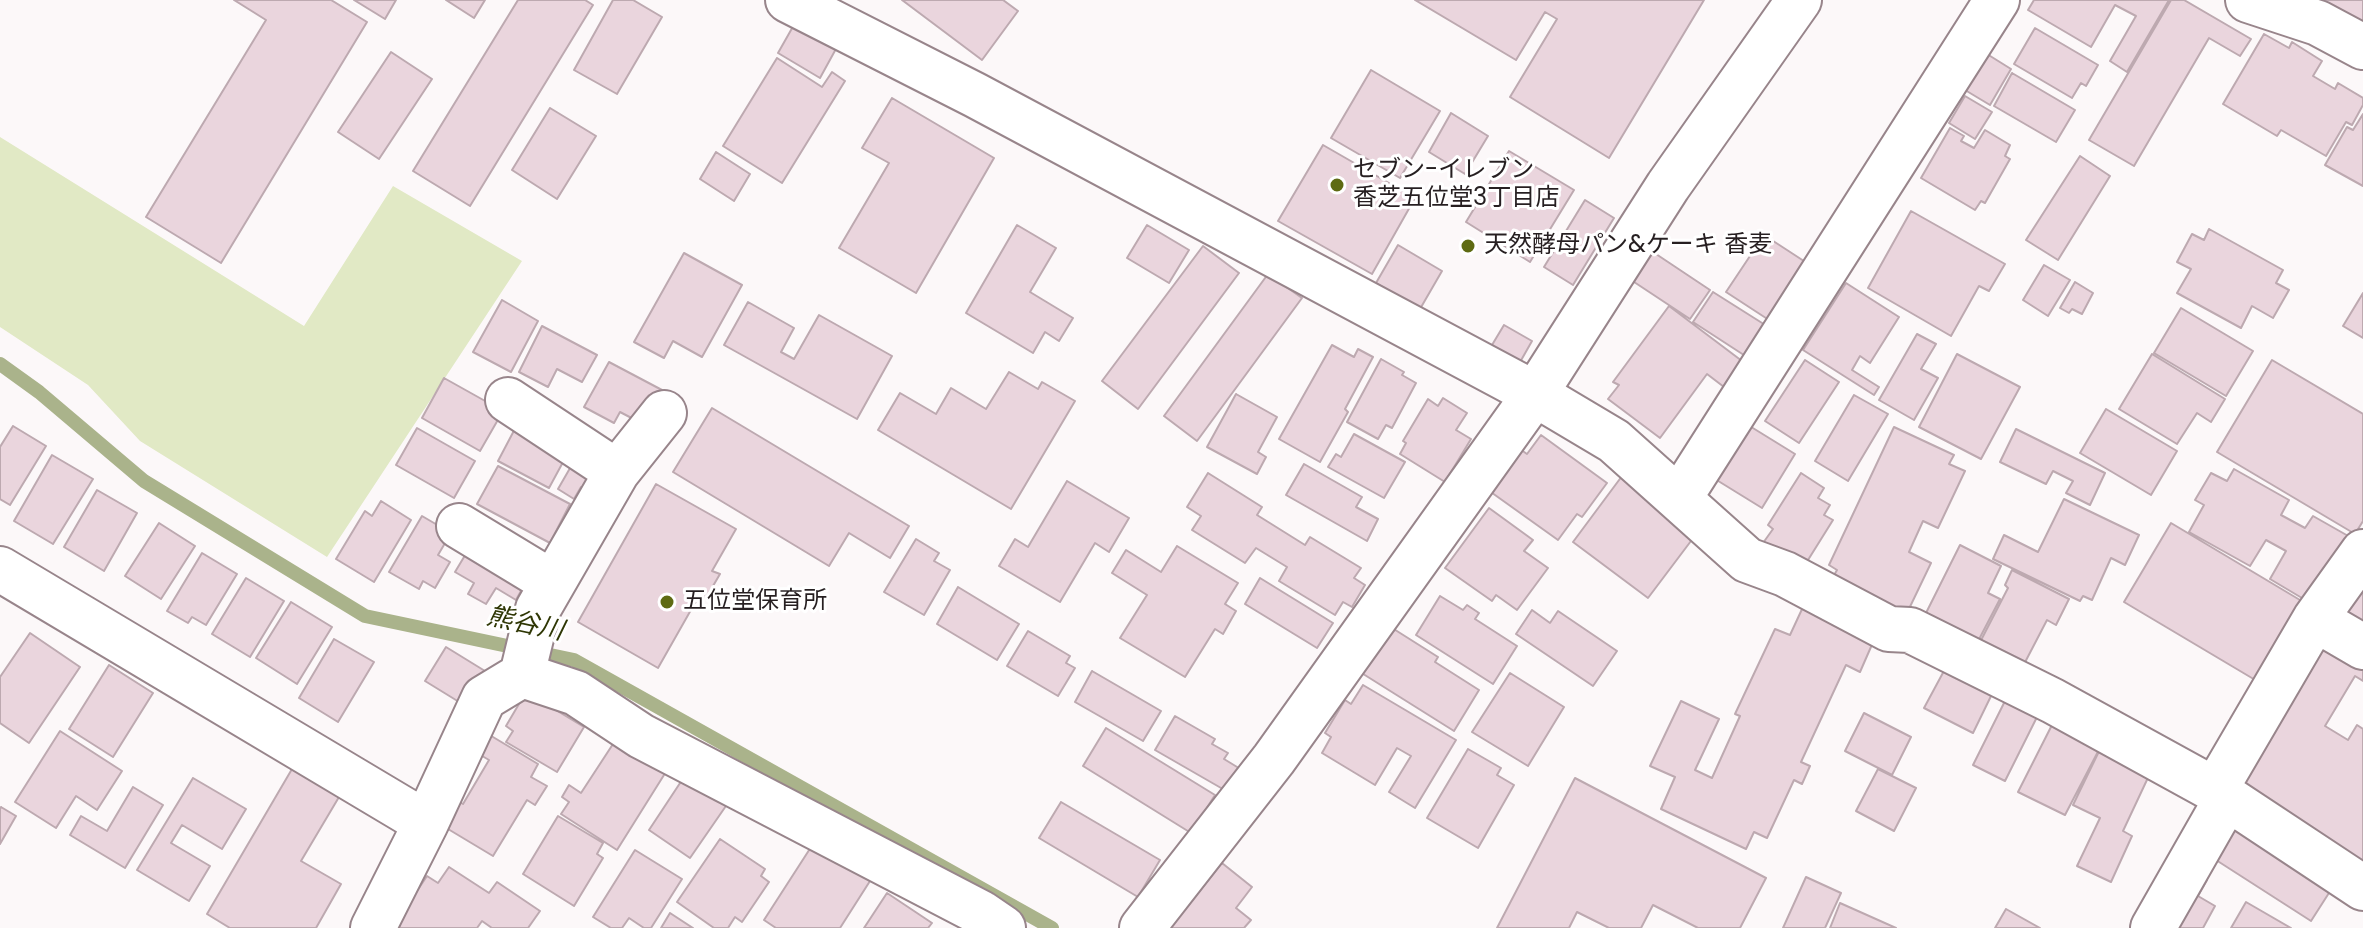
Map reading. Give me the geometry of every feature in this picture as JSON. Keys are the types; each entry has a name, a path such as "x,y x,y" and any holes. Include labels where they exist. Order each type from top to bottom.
{"street":[{"path":"788,0 975,95 1535,394 1614,441 1747,560 1785,574 1889,629 1910,630 2053,701 2220,795 2363,888"},
{"path":"1142,928 1274,759 1535,394 1668,186 1799,0"},
{"path":"1680,497 1997,0"},
{"path":"2248,0 2318,23 2363,47"},
{"path":"508,400 617,472"},
{"path":"373,928 484,698 522,675 546,596 617,472 664,413"},
{"path":"459,526 546,596"},
{"path":"2153,928 2220,795 2315,619 2363,552"},
{"path":"0,569 426,823"},
{"path":"2315,619 2363,647"},
{"path":"522,675 576,693 641,736 981,913 1003,928"}],"green space":[{"path":"0,137 304,326 393,186 522,261 327,557 140,441 88,385 0,327"}],"building":[{"path":"234,0 331,0 367,22 221,263 146,217 266,20"},
{"path":"354,0 396,0 385,19"},
{"path":"446,0 485,0 474,18"},
{"path":"518,0 585,0 593,5 470,206 413,171"},
{"path":"613,0 633,0 662,17 617,94 574,70"},
{"path":"902,0 1003,0 1018,11 982,60"},
{"path":"1415,0 1704,0 1609,158 1510,97 1557,19 1545,12 1516,60"},
{"path":"2034,0 2169,0 2127,72 2110,61 2136,16 2115,5 2091,47 2028,10"},
{"path":"2171,0 2184,0 2251,39 2240,56 2209,38 2134,166 2089,140"},
{"path":"2318,0 2363,0 2363,27"},
{"path":"795,23 837,47 820,78 778,53"},
{"path":"2035,28 2098,65 2086,86 2081,83 2072,98 2014,64"},
{"path":"2264,34 2289,48 2292,42 2322,61 2313,76 2335,89 2338,83 2363,98 2363,105 2352,125 2346,122 2326,156 2281,130 2277,136 2223,104"},
{"path":"391,52 432,79 379,159 338,132"},
{"path":"1987,54 2011,69 1990,105 1965,90"},
{"path":"777,58 822,87 832,72 845,81 782,183 723,146"},
{"path":"1371,70 1440,111 1400,178 1331,138"},
{"path":"2012,73 2075,110 2056,142 1994,106"},
{"path":"1965,96 1992,112 1975,139 1949,123"},
{"path":"892,98 994,158 916,293 839,248 889,163 862,148"},
{"path":"550,108 596,136 557,199 512,170"},
{"path":"1451,113 1488,136 1465,174 1429,152"},
{"path":"2363,114 2363,186 2325,165 2347,127 2353,130"},
{"path":"1950,128 1964,136 1961,141 1974,148 1985,130 2010,145 2005,156 2010,159 1985,203 1981,201 1975,210 1921,178"},
{"path":"1323,145 1415,198 1372,274 1278,221"},
{"path":"1509,151 1574,190 1530,262 1466,222"},
{"path":"716,152 750,174 734,201 700,179"},
{"path":"2080,156 2110,176 2058,260 2026,240"},
{"path":"1585,200 1614,218 1573,285 1544,267"},
{"path":"1911,211 2005,264 1989,291 1979,286 1951,336 1868,288"},
{"path":"1017,225 1056,248 1030,292 1073,318 1059,341 1045,332 1033,353 966,313"},
{"path":"1147,225 1189,250 1169,283 1127,258"},
{"path":"2209,229 2283,270 2276,283 2289,290 2273,318 2252,306 2241,328 2177,293 2191,269 2177,262 2192,234 2204,240"},
{"path":"1764,235 1810,265 1772,322 1726,292"},
{"path":"1398,245 1442,271 1420,309 1376,283"},
{"path":"1203,246 1239,273 1138,409 1102,381"},
{"path":"1644,246 1710,290 1690,319 1625,276"},
{"path":"684,253 742,285 702,357 673,341 664,358 634,342"},
{"path":"2044,265 2070,280 2048,316 2023,300"},
{"path":"1268,274 1302,298 1197,441 1164,416"},
{"path":"2075,282 2093,293 2082,314 2072,309 2069,313 2060,308"},
{"path":"1846,283 1899,317 1870,363 1860,356 1852,370 1879,387 1874,395 1803,350"},
{"path":"1713,292 1770,328 1750,359 1693,322"},
{"path":"2363,293 2363,338 2343,326"},
{"path":"502,300 538,321 511,372 473,352"},
{"path":"748,302 794,328 781,352 794,359 819,315 892,356 857,419 724,345"},
{"path":"1669,306 1742,361 1724,387 1707,374 1660,438 1608,399 1619,385 1613,382"},
{"path":"2181,308 2253,351 2226,396 2154,353"},
{"path":"1504,325 1532,341 1515,371 1486,355"},
{"path":"542,326 597,355 582,382 557,369 548,387 519,372"},
{"path":"1917,334 1936,344 1921,369 1938,378 1914,420 1879,400"},
{"path":"1332,345 1354,357 1358,349 1373,357 1345,409 1348,412 1320,462 1279,439"},
{"path":"1957,354 2020,387 1981,459 1919,427"},
{"path":"2152,354 2225,399 2211,422 2197,413 2177,444 2119,409"},
{"path":"1381,359 1416,383 1392,428 1386,425 1378,439 1347,422"},
{"path":"1805,360 1839,382 1799,443 1765,421"},
{"path":"2272,360 2363,414 2363,521 2355,534 2217,452"},
{"path":"609,362 662,390 643,424 620,412 614,423 584,407"},
{"path":"1009,372 1038,389 1042,382 1075,401 1011,509 878,430 900,393 936,414 951,388 986,409"},
{"path":"444,378 503,411 480,451 422,418"},
{"path":"1236,394 1277,417 1258,452 1266,457 1257,474 1207,447"},
{"path":"1854,395 1888,414 1848,481 1815,461"},
{"path":"1443,398 1467,413 1456,430 1471,439 1445,482 1400,454 1406,443 1403,441 1428,399 1438,406"},
{"path":"712,408 909,526 890,558 849,533 829,566 673,472"},
{"path":"2106,409 2177,451 2151,495 2080,453"},
{"path":"518,423 569,451 549,488 498,461"},
{"path":"1748,425 1795,454 1762,508 1715,479"},
{"path":"13,426 46,446 10,505 0,499 0,447"},
{"path":"1894,427 1954,455 1949,464 1965,471 1938,528 1923,521 1909,552 1931,563 1907,613 1833,577 1837,570 1829,565"},
{"path":"417,428 475,461 454,498 396,465"},
{"path":"2016,429 2105,473 2090,505 2066,493 2073,481 2053,471 2046,484 2000,462"},
{"path":"1354,434 1405,462 1384,498 1328,467 1336,454 1341,457"},
{"path":"1541,435 1607,483 1582,517 1577,514 1558,540 1488,490 1517,447 1527,454"},
{"path":"52,455 93,479 53,544 14,521"},
{"path":"577,456 598,476 588,491 581,487 574,499 558,489"},
{"path":"1304,464 1362,497 1356,507 1378,519 1367,541 1286,495"},
{"path":"498,466 570,504 550,543 477,504"},
{"path":"2234,469 2289,500 2281,515 2305,528 2313,516 2350,537 2312,604 2270,579 2286,551 2266,540 2250,566 2189,532 2204,505 2195,500 2211,473 2227,481"},
{"path":"1625,472 1700,529 1648,598 1573,542"},
{"path":"1208,473 1262,507 1257,515 1305,545 1310,537 1361,568 1354,578 1365,585 1352,607 1343,602 1335,615 1279,581 1287,567 1256,548 1245,563 1192,530 1201,516 1187,507"},
{"path":"1801,473 1824,488 1818,498 1830,505 1824,515 1833,520 1803,568 1763,543 1773,529 1768,525"},
{"path":"1067,481 1129,518 1109,552 1095,543 1060,602 999,566 1015,539 1028,547"},
{"path":"656,484 736,529 712,571 720,574 706,598 700,594 658,668 578,622"},
{"path":"97,490 137,513 104,571 64,547"},
{"path":"2064,499 2139,535 2125,565 2111,558 2092,600 2083,596 2080,601 1993,559 2004,535 2038,552"},
{"path":"381,501 411,520 374,582 336,559 365,511 372,516"},
{"path":"1489,508 1533,540 1524,551 1548,568 1517,610 1496,595 1492,601 1445,568"},
{"path":"422,516 451,533 438,555 450,562 435,588 423,581 419,589 389,572"},
{"path":"159,523 195,546 161,599 125,576"},
{"path":"2171,523 2305,603 2267,687 2124,602"},
{"path":"916,539 939,553 934,561 950,570 924,615 884,592"},
{"path":"1960,545 2001,566 1988,593 2000,599 1975,647 1922,621"},
{"path":"1177,546 1238,583 1225,604 1236,611 1223,634 1215,629 1185,677 1120,638 1147,595 1112,573 1126,550 1161,572"},
{"path":"470,547 527,580 516,600 496,588 486,604 468,594 474,583 455,572"},
{"path":"202,553 237,574 206,625 192,617 188,623 167,611"},
{"path":"2012,570 2069,599 2056,625 2047,620 2021,670 1977,648 2008,588 2005,585"},
{"path":"246,578 284,601 250,657 212,634"},
{"path":"1260,578 1333,623 1317,648 1245,604"},
{"path":"2363,581 2363,629 2341,615"},
{"path":"958,587 1019,624 997,660 937,624"},
{"path":"1440,596 1463,610 1467,605 1479,613 1475,619 1517,646 1493,684 1416,635"},
{"path":"291,602 332,627 297,684 256,658"},
{"path":"1803,607 1874,640 1860,672 1846,665 1801,762 1810,766 1802,784 1794,780 1767,838 1754,832 1746,849 1661,809 1675,777 1650,766 1681,701 1719,719 1695,770 1712,778 1740,716 1735,714 1775,629 1790,635"},
{"path":"1532,610 1550,623 1558,611 1617,651 1593,686 1516,634"},
{"path":"1389,626 1438,657 1435,662 1479,690 1454,731 1360,672"},
{"path":"1028,631 1070,656 1066,663 1075,668 1058,696 1007,666"},
{"path":"2324,632 2363,656 2363,681 2355,676 2325,726 2348,740 2357,725 2363,729 2363,868 2228,786"},
{"path":"30,633 80,667 29,743 0,723 0,677"},
{"path":"334,639 374,662 338,722 299,698"},
{"path":"446,647 485,671 464,705 425,681"},
{"path":"109,665 153,693 113,757 69,729"},
{"path":"1945,669 1992,694 1973,733 1924,708"},
{"path":"1092,671 1161,711 1143,741 1075,702"},
{"path":"1510,673 1564,707 1528,766 1472,732"},
{"path":"1363,685 1456,740 1415,808 1389,792 1411,756 1397,748 1375,785 1322,753 1331,737 1325,733 1345,700 1351,704"},
{"path":"526,692 584,727 557,772 506,742 513,731 506,726"},
{"path":"2009,693 2041,709 2005,781 1973,765"},
{"path":"1864,713 1911,737 1892,775 1845,751"},
{"path":"1175,716 1215,739 1212,744 1228,753 1224,759 1242,770 1228,792 1155,750"},
{"path":"2055,719 2103,742 2065,815 2018,792"},
{"path":"1106,728 1215,795 1191,833 1083,766"},
{"path":"60,731 122,771 97,810 76,796 56,828 15,802"},
{"path":"488,734 538,764 531,777 547,786 535,805 527,800 493,856 438,823 453,798 463,804 489,760 477,753"},
{"path":"2103,743 2153,767 2123,831 2132,836 2111,882 2077,866 2100,818 2073,805"},
{"path":"613,744 669,767 617,850 561,814 569,802 562,797 569,785 581,793"},
{"path":"1468,749 1501,768 1497,775 1514,785 1478,848 1427,818"},
{"path":"292,769 339,797 301,861 341,884 316,928 230,928 207,914"},
{"path":"1878,769 1916,788 1894,831 1856,811"},
{"path":"686,774 728,803 690,858 649,830"},
{"path":"193,778 246,809 222,849 182,825 171,843 210,866 189,901 137,870"},
{"path":"1575,778 1766,878 1740,928 1698,928 1653,905 1641,928 1609,928 1577,912 1569,928 1497,928"},
{"path":"133,787 163,805 125,868 70,835 81,816 107,831"},
{"path":"1061,802 1160,860 1138,897 1039,838"},
{"path":"0,809 16,816 0,844"},
{"path":"2227,812 2336,882 2311,921 2202,851"},
{"path":"558,816 603,843 597,854 603,858 574,906 523,874"},
{"path":"720,839 765,869 761,876 769,882 742,922 735,917 728,928 714,928 677,902"},
{"path":"813,844 870,881 840,928 776,928 764,920"},
{"path":"635,850 682,879 651,928 644,928 629,918 622,928 611,928 593,917"},
{"path":"1222,863 1252,887 1236,908 1251,920 1244,928 1170,928"},
{"path":"449,867 489,893 497,882 540,911 528,928 492,928 482,921 477,928 401,928 395,924 427,876 438,883"},
{"path":"2191,872 2207,880 2198,896 2215,906 2203,928 2160,928"},
{"path":"1806,877 1841,893 1825,928 1783,928"},
{"path":"887,893 932,923 928,928 864,928"},
{"path":"2246,902 2291,928 2231,928"},
{"path":"1840,903 1896,928 1830,928"},
{"path":"2006,909 2040,928 1995,928"},
{"path":"670,913 693,928 661,928"}],"waterway":[{"name":"熊谷川","path":"0,364 39,392 144,481 365,616 574,660 1052,928"}],"place":[{"name":"セブン-イレブン 香芝五位堂3丁目店","path":"1337,185"},
{"name":"天然酵母パン&ケーキ 香麦","path":"1468,246"},
{"name":"五位堂保育所","path":"667,602"}]}
